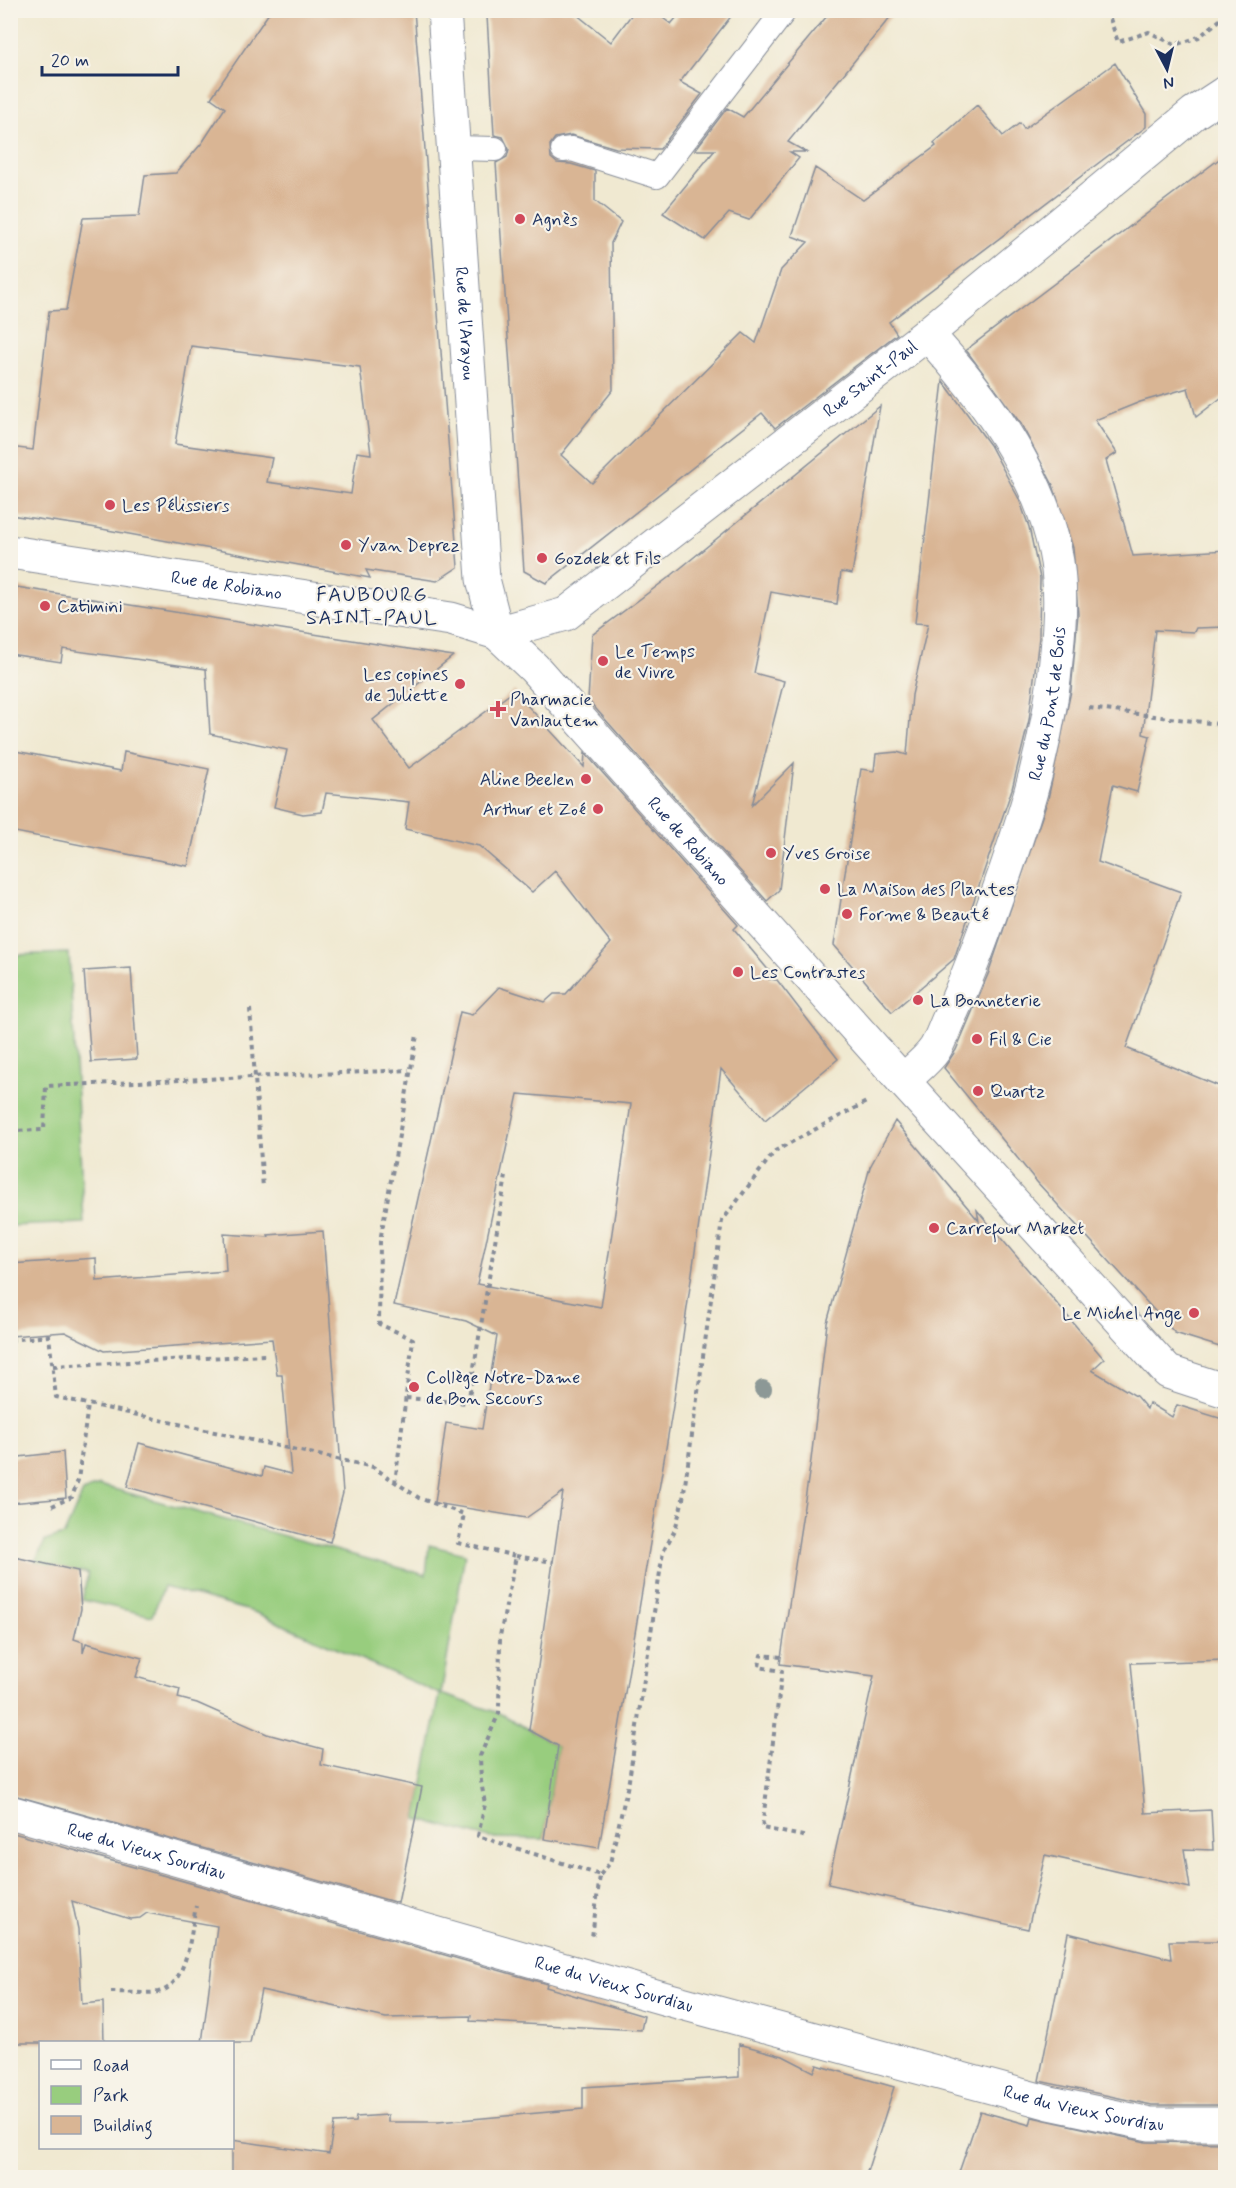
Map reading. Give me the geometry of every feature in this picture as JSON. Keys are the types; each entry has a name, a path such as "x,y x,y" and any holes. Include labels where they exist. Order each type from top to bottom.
{"street":[{"name":"Rue de l'Arayou","path":"444,10 483,579 497,633"},
{"name":"Rue Saint-Paul","path":"497,633 566,615 927,334 1194,113 1226,92"},
{"name":"Rue du Pont de Bois","path":"903,1081 935,1049 966,981 1036,778 1052,702 1060,582 1047,524 1011,443 961,370 927,334"},
{"name":"Rue de Robiano","path":"10,552 451,619 497,633 534,668 903,1081 1168,1372 1226,1391"},
{"name":"Rue du Vieux Sourdiau","path":"10,1812 587,1976 1050,2103 1150,2124 1226,2124"}],"lane":[{"path":"563,150 572,149 657,176 785,10"},
{"path":"455,148 495,149"}],"path":[{"path":"1107,10 1118,42 1149,32 1175,45 1199,37 1226,15"},
{"path":"1052,702 1226,725"},
{"path":"250,1009 263,1188"},
{"path":"395,1483 413,1340 379,1324 380,1241 417,1035"},
{"path":"10,1131 44,1130 45,1086 410,1070"},
{"path":"587,1976 600,1875 610,1863 629,1780 663,1552 675,1530 683,1499 722,1221 775,1151 903,1081"},
{"path":"406,1398 468,1402 506,1176"},
{"path":"10,1340 49,1336 56,1397 373,1467 419,1498 464,1514 458,1543 553,1562"},
{"path":"53,1366 265,1354"},
{"path":"52,1506 72,1497 78,1480 88,1405"},
{"path":"516,1556 500,1636 499,1713 480,1756 485,1804 478,1836 600,1875"},
{"path":"781,1657 761,1655 759,1667 782,1671 762,1828 808,1838"},
{"path":"111,1992 160,1992 175,1983 184,1964 205,1866"}],"green space":[{"path":"69,953 84,1223 11,1226 11,955"},
{"path":"99,1485 426,1575 429,1545 465,1554 441,1694 499,1713 558,1746 544,1839 489,1838 416,1819 440,1694 254,1612 164,1587 152,1616 82,1600 88,1573 35,1562 45,1541 64,1535 83,1492"}],"building":[{"path":"271,10 414,10 458,567 437,581 366,570 370,578 80,525 10,515 10,447 33,450 49,311 66,310 83,218 139,216 145,175 176,173 202,143 225,108 211,98","holes":["191,346 360,367 371,454 357,452 351,494 267,482 272,458 175,444"]},
{"path":"502,10 571,10 611,42 635,10 652,10 671,24 683,10 736,10 680,82 702,94 660,149 616,148 571,135 555,138 550,145 551,158 557,163 571,164 595,171 595,201 621,222 611,243 613,390 561,455 592,483 743,333 756,343 781,270 808,242 792,236 815,168 863,200 936,146 934,143 977,105 1003,136 1020,123 1024,129 1115,63 1146,114 1146,127 889,322 897,334 775,428 762,413 546,583 524,571 496,163 507,157 509,149 503,137 494,135 487,16"},
{"path":"832,10 896,10 788,142 806,152 790,152 799,158 749,220 729,213 705,240 663,213 715,150 695,150 727,108 743,117"},
{"path":"1226,154 1226,394 1196,417 1188,388 1140,402 1095,420 1117,453 1106,460 1133,556 1226,550 1226,627 1196,628 1194,632 1155,630 1143,734 1150,736 1137,792 1113,785 1098,862 1181,892 1126,1048 1226,1089 1226,1349 1175,1333 1037,1182 944,1068 956,1050 989,972 1048,799 1071,691 1078,614 1073,548 1053,485 1021,424 966,350"},
{"path":"943,381 990,445 1019,499 1029,527 1040,578 1039,637 1029,720 1012,789 954,959 892,1012 834,945 861,769 874,771 876,754 897,752 907,755 912,695 928,624 915,623"},
{"path":"880,406 852,574 841,572 837,604 771,592 754,673 784,681 752,805 794,763 779,890 767,901 588,700 592,635 672,575"},
{"path":"10,586 453,656 373,720 409,768 514,691 584,767 585,753 738,925 734,929 770,972 769,979 777,980 838,1059 765,1120 721,1069 673,1406 599,1848 544,1839 558,1746 529,1730 563,1492 526,1518 435,1503 446,1423 482,1429 497,1336 466,1321 394,1305 460,1012 472,1015 499,987 545,1002 554,994 566,994 611,943 555,871 532,892 479,846 405,829 409,802 326,793 322,812 303,814 274,807 287,750 210,734 206,669 63,649 61,662 10,654","holes":["518,1094 631,1104 601,1307 477,1284"]},
{"path":"10,750 121,771 124,752 209,769 188,866 10,831"},
{"path":"131,968 137,1059 91,1062 84,971"},
{"path":"895,1121 979,1221 977,1210 1104,1359 1092,1370 1136,1396 1147,1409 1149,1403 1172,1417 1177,1405 1226,1420 1226,1660 1131,1663 1145,1813 1211,1810 1213,1850 1184,1849 1190,1888 1045,1855 1028,1929 828,1884 874,1676 780,1664 811,1460 827,1323 870,1167"},
{"path":"323,1231 343,1493 330,1542 127,1487 139,1443 262,1476 264,1467 291,1474 282,1375 277,1375 272,1339 104,1351 65,1332 10,1336 10,1264 96,1258 97,1281 226,1271 224,1234 269,1237 268,1235"},
{"path":"63,1452 66,1498 10,1503 10,1458"},
{"path":"10,1556 78,1571 81,1609 74,1639 83,1642 83,1653 86,1643 142,1658 136,1677 180,1689 178,1698 197,1703 267,1734 323,1749 321,1765 422,1787 398,1903 10,1794"},
{"path":"10,1832 547,1984 546,1987 644,2016 641,2030 470,2021 471,2016 386,2018 261,1990 250,2043 202,2041 217,1926 147,1913 140,1918 130,1919 72,1901 78,1929 82,2004 103,2002 104,2041 10,2043"},
{"path":"1068,1933 1171,1959 1169,1941 1226,1941 1226,2105 1152,2105 1039,2081"},
{"path":"739,2044 783,2056 814,2072 817,2065 894,2087 865,2178 232,2178 234,2140 329,2154 334,2123 355,2122 356,2117 388,2115 388,2122 438,2122 583,2109 583,2087 739,2077"},
{"path":"980,2111 1030,2125 1032,2117 1146,2142 1226,2143 1226,2178 957,2178"}],"place":[{"name":"Agnès","path":"520,219"},
{"name":"Les Pélissiers","path":"110,505"},
{"name":"Yvan Deprez","path":"346,545"},
{"name":"Gozdek et Fils","path":"542,558"},
{"name":"Catimini","path":"45,606"},
{"name":"Le Temps de Vivre","path":"603,661"},
{"name":"Les copines de Juliette","path":"460,684"},
{"name":"Pharmacie Vanlautem","path":"498,709"},
{"name":"Aline Beelen","path":"586,779"},
{"name":"Arthur et Zoé","path":"598,809"},
{"name":"Yves Groise","path":"771,853"},
{"name":"La Maison des Plantes","path":"825,889"},
{"name":"Forme & Beauté","path":"847,914"},
{"name":"Les Contrastes","path":"738,972"},
{"name":"La Bonneterie","path":"918,1000"},
{"name":"Fil & Cie","path":"977,1039"},
{"name":"Quartz","path":"978,1091"},
{"name":"Carrefour Market","path":"934,1228"},
{"name":"Le Michel Ange","path":"1194,1313"},
{"name":"Collège Notre-Dame de Bon Secours","path":"414,1387"}],"district":[{"name":"FAUBOURG SAINT-PAUL","path":"372,606"}]}
